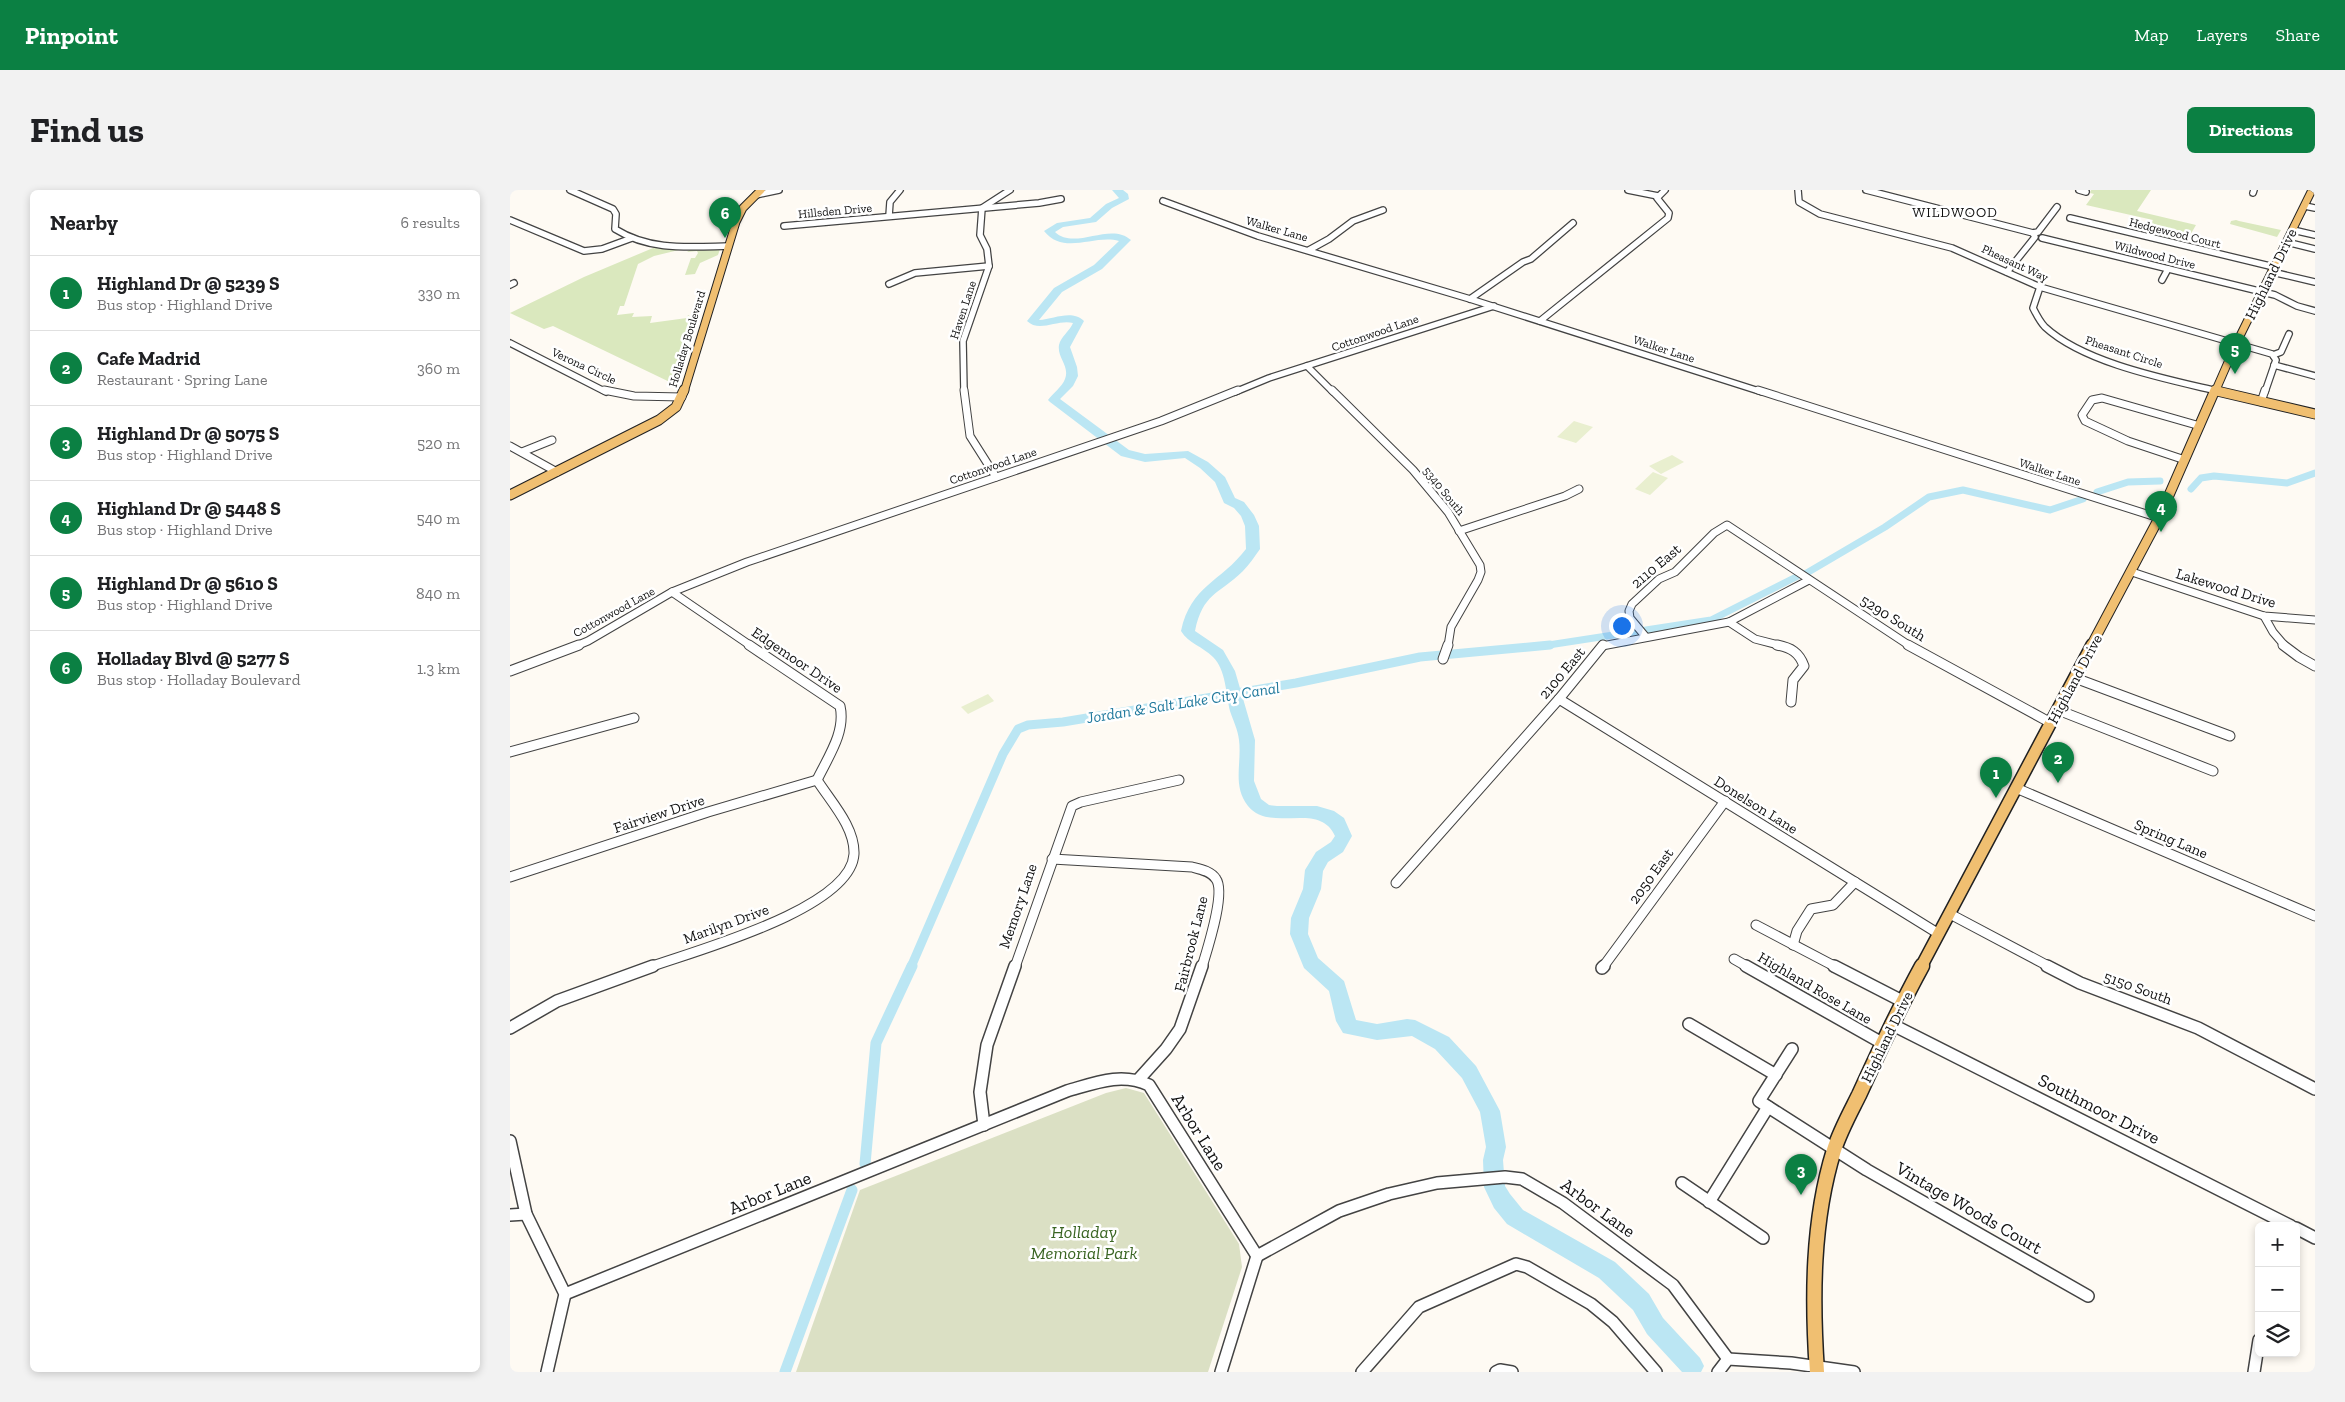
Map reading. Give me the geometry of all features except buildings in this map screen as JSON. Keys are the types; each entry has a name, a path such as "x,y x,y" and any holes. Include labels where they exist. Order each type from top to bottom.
{"main road":[{"name":"Highland Drive","path":"1816,1368 1813,1286 1825,1186 1834,1149 1891,1024 2159,518 2217,391 2236,344 2264,292 2273,269 2305,206 2310,190"},
{"name":"Holladay Boulevard","path":"510,495 659,420 673,410 682,397 728,246 740,213 759,192"},
{"path":"2217,391 2262,399 2315,414"}],"street":[{"path":"570,190 612,207 616,214 616,229 632,238 657,246 728,246"},
{"path":"759,192 779,190"},
{"name":"Hillsden Drive","path":"889,216 890,202 900,190"},
{"path":"982,208 1010,190"},
{"path":"1628,190 1658,196 1666,190"},
{"name":"Pheasant Way","path":"1798,190 1796,196 1800,202 1820,214 1952,248 2040,287 2273,355"},
{"path":"1866,190 2033,233 2038,232 2057,207"},
{"path":"2079,190 2086,192"},
{"path":"1540,321 1668,218 1669,213 1658,201 1658,196"},
{"name":"Hillsden Drive","path":"784,226 1052,202 1061,199"},
{"name":"Walker Lane","path":"1163,201 1212,220 1470,298 2159,518"},
{"path":"2305,206 2315,208"},
{"name":"Haven Lane","path":"982,208 980,235 987,249 989,266 965,335 962,360 969,431 996,477"},
{"path":"1309,250 1332,237 1353,221 1383,210"},
{"name":"Hedgewood Court","path":"2070,218 2273,269 2315,282"},
{"path":"510,220 584,251 602,249 632,238"},
{"path":"1470,298 1531,258 1573,223"},
{"path":"2292,230 2315,235"},
{"path":"2007,272 2035,237 2033,233"},
{"name":"Wildwood Drive","path":"2042,238 2264,292"},
{"path":"2286,242 2315,248"},
{"path":"889,284 915,273 989,266"},
{"path":"2162,280 2168,269"},
{"name":"Pheasant Circle","path":"2040,287 2034,296 2034,311 2047,329 2071,346 2111,362 2217,391"},
{"path":"2264,292 2282,297 2297,306 2315,311"},
{"name":"Cottonwood Lane","path":"510,671 588,640 672,592 747,562 1183,413 1255,383 1494,306"},
{"path":"2262,399 2276,359 2273,355 2282,351 2288,334"},
{"name":"Verona Circle","path":"510,344 607,392 634,396 682,397"},
{"path":"2274,365 2315,376"},
{"name":"5340 South","path":"1307,366 1413,470 1448,512 1480,565 1481,572 1450,626 1448,648 1444,659"},
{"path":"2185,460 2122,439 2085,421 2082,415 2091,400 2099,398 2200,426"},
{"path":"522,452 552,440"},
{"path":"510,446 557,472"},
{"path":"1459,530 1565,496 1579,489"},
{"name":"5290 South","path":"1728,525 1894,637 2051,723"},
{"name":"2110 East","path":"1642,633 1630,618 1629,611 1632,604 1659,579 1675,572 1714,533 1728,525"},
{"name":"Lakewood Drive","path":"2132,572 2264,616 2315,620"},
{"name":"2100 East","path":"1396,883 1559,699 1603,644 1642,633 1728,622 1803,577"},
{"name":"Edgemoor Drive","path":"672,592 840,706 843,712 841,727 818,780"},
{"path":"2264,616 2276,638 2286,648 2315,666"},
{"path":"1728,622 1756,639 1787,647 1800,655 1804,666 1793,680 1791,702"},
{"path":"2075,678 2230,736"},
{"name":"Donelson Lane","path":"1559,699 1939,934"},
{"path":"2058,710 2213,771"},
{"path":"510,752 634,718"},
{"name":"Fairview Drive","path":"510,876 708,812 818,780"},
{"name":"Marilyn Drive","path":"510,1028 557,1001 783,920 802,911 827,894 848,870 853,858 854,845 838,810 818,780"},
{"name":"Memory Lane","path":"984,1125 980,1092 987,1045 1072,806 1082,802 1179,780"},
{"name":"Spring Lane","path":"2016,788 2315,916"},
{"name":"2050 East","path":"1602,968 1725,802"},
{"name":"Fairbrook Lane","path":"1052,859 1192,867 1212,874 1218,881 1220,887 1214,918 1192,1001 1173,1041 1139,1079"},
{"path":"1793,945 1797,931 1811,910 1833,905 1855,882"},
{"name":"5150 South","path":"1950,914 2080,983 2198,1028 2315,1089"},
{"path":"1756,925 1904,1002"},
{"name":"Highland Rose Lane","path":"1734,959 1882,1043"},
{"path":"1689,1024 1776,1075"},
{"name":"Southmoor Drive","path":"1891,1024 2278,1222"},
{"path":"1792,1049 1759,1102 1834,1149"},
{"name":"Arbor Lane","path":"564,1294 646,1263 1067,1091 1114,1078 1139,1079 1149,1085 1257,1256 1339,1211 1397,1192 1437,1184 1481,1179 1505,1177 1522,1179 1542,1189 1673,1286 1728,1359"},
{"path":"1709,1202 1768,1107"},
{"path":"510,1141 526,1214 564,1294 547,1372"},
{"name":"Vintage Woods Court","path":"1834,1149 1867,1170 2088,1296"},
{"path":"1682,1183 1763,1238"},
{"path":"510,1215 526,1214"},
{"path":"2300,1230 2315,1238"},
{"path":"1221,1372 1257,1256"},
{"path":"1362,1372 1419,1307 1507,1266 1516,1264 1532,1269 1605,1315 1656,1372"},
{"path":"2254,1372 2256,1357"},
{"path":"1718,1372 1728,1359 1763,1359 1854,1372"},
{"path":"1496,1372 1500,1370 1512,1372"}],"green space":[{"path":"2091,190 2151,190 2137,211 2196,225 2185,244 2144,234 2153,220 2086,205 2094,194 2090,193"},
{"path":"2236,220 2281,230 2277,237 2230,224 2231,221"},
{"path":"653,248 683,249 654,256 638,264 624,306 620,306 617,315 634,313 632,317 652,316 650,323 687,318 688,315 696,320 676,385 553,326 544,329 510,313 584,277"},
{"path":"691,249 720,249 718,255 700,263 695,274 685,275 691,258 695,258 698,253 697,251 687,252"},
{"path":"1574,421 1593,427 1576,443 1557,437"},
{"path":"1672,455 1684,462 1661,474 1649,466"},
{"path":"1653,472 1668,478 1650,495 1635,489"},
{"path":"988,694 994,701 968,714 961,707"},
{"name":"Holladay Memorial Park","path":"1126,1088 1144,1093 1239,1244 1242,1267 1208,1372 796,1372 860,1190 1106,1093"}],"waterway":[{"path":"1117,190 1123,194 1124,199 1109,206 1093,220 1060,225 1049,231 1056,237 1064,240 1075,241 1108,237 1118,237 1126,240 1098,267 1058,290 1032,321 1041,323 1067,318 1079,321 1077,327 1066,340 1064,347 1064,352 1071,367 1071,380 1054,400 1097,434 1125,453 1145,458 1188,455 1204,465 1221,480 1229,500 1239,505 1247,515 1252,526 1253,549 1238,568 1200,600 1191,618 1188,631 1194,638 1217,653 1224,661 1228,671 1247,740 1247,789 1255,803 1265,810 1277,812 1317,812 1329,815 1338,823 1344,836 1337,847 1322,857 1314,870 1312,889 1300,918 1299,934 1311,963 1337,987 1346,1021 1350,1027 1377,1032 1407,1027 1415,1028 1442,1043 1469,1072 1490,1111 1496,1147 1493,1160 1495,1187 1502,1201 1515,1217 1607,1270 1641,1302 1655,1326 1692,1366"},
{"name":"Jordan & Salt Lake City Canal","path":"2191,489 2201,478 2214,476 2287,483 2315,473"},
{"name":"Jordan & Salt Lake City Canal","path":"2097,492 2128,482 2160,481"},
{"name":"Jordan & Salt Lake City Canal","path":"1805,574 1885,527 1929,497 1963,490 2050,510 2083,499"},
{"name":"Jordan & Salt Lake City Canal","path":"1546,645 1711,620 1798,576"},
{"name":"Jordan & Salt Lake City Canal","path":"911,967 1003,754 1018,729 1028,725 1063,722 1296,683 1420,657 1546,645"},
{"name":"Jordan & Salt Lake City Canal","path":"1542,646 1546,645"},
{"name":"Jordan & Salt Lake City Canal","path":"865,1164 876,1043 912,966"},
{"name":"Jordan & Salt Lake City Canal","path":"785,1372 852,1190"}],"place":[{"name":"Holladay Blvd @ 5277 S","path":"725,238"},
{"name":"Highland Dr @ 5610 S","path":"2235,374"},
{"name":"Highland Dr @ 5448 S","path":"2161,532"},
{"name":"Cafe Madrid","path":"2058,783"},
{"name":"Highland Dr @ 5239 S","path":"1996,798"},
{"name":"Highland Dr @ 5075 S","path":"1801,1195"}],"district":[{"name":"WILDWOOD","path":"1955,212"}]}
